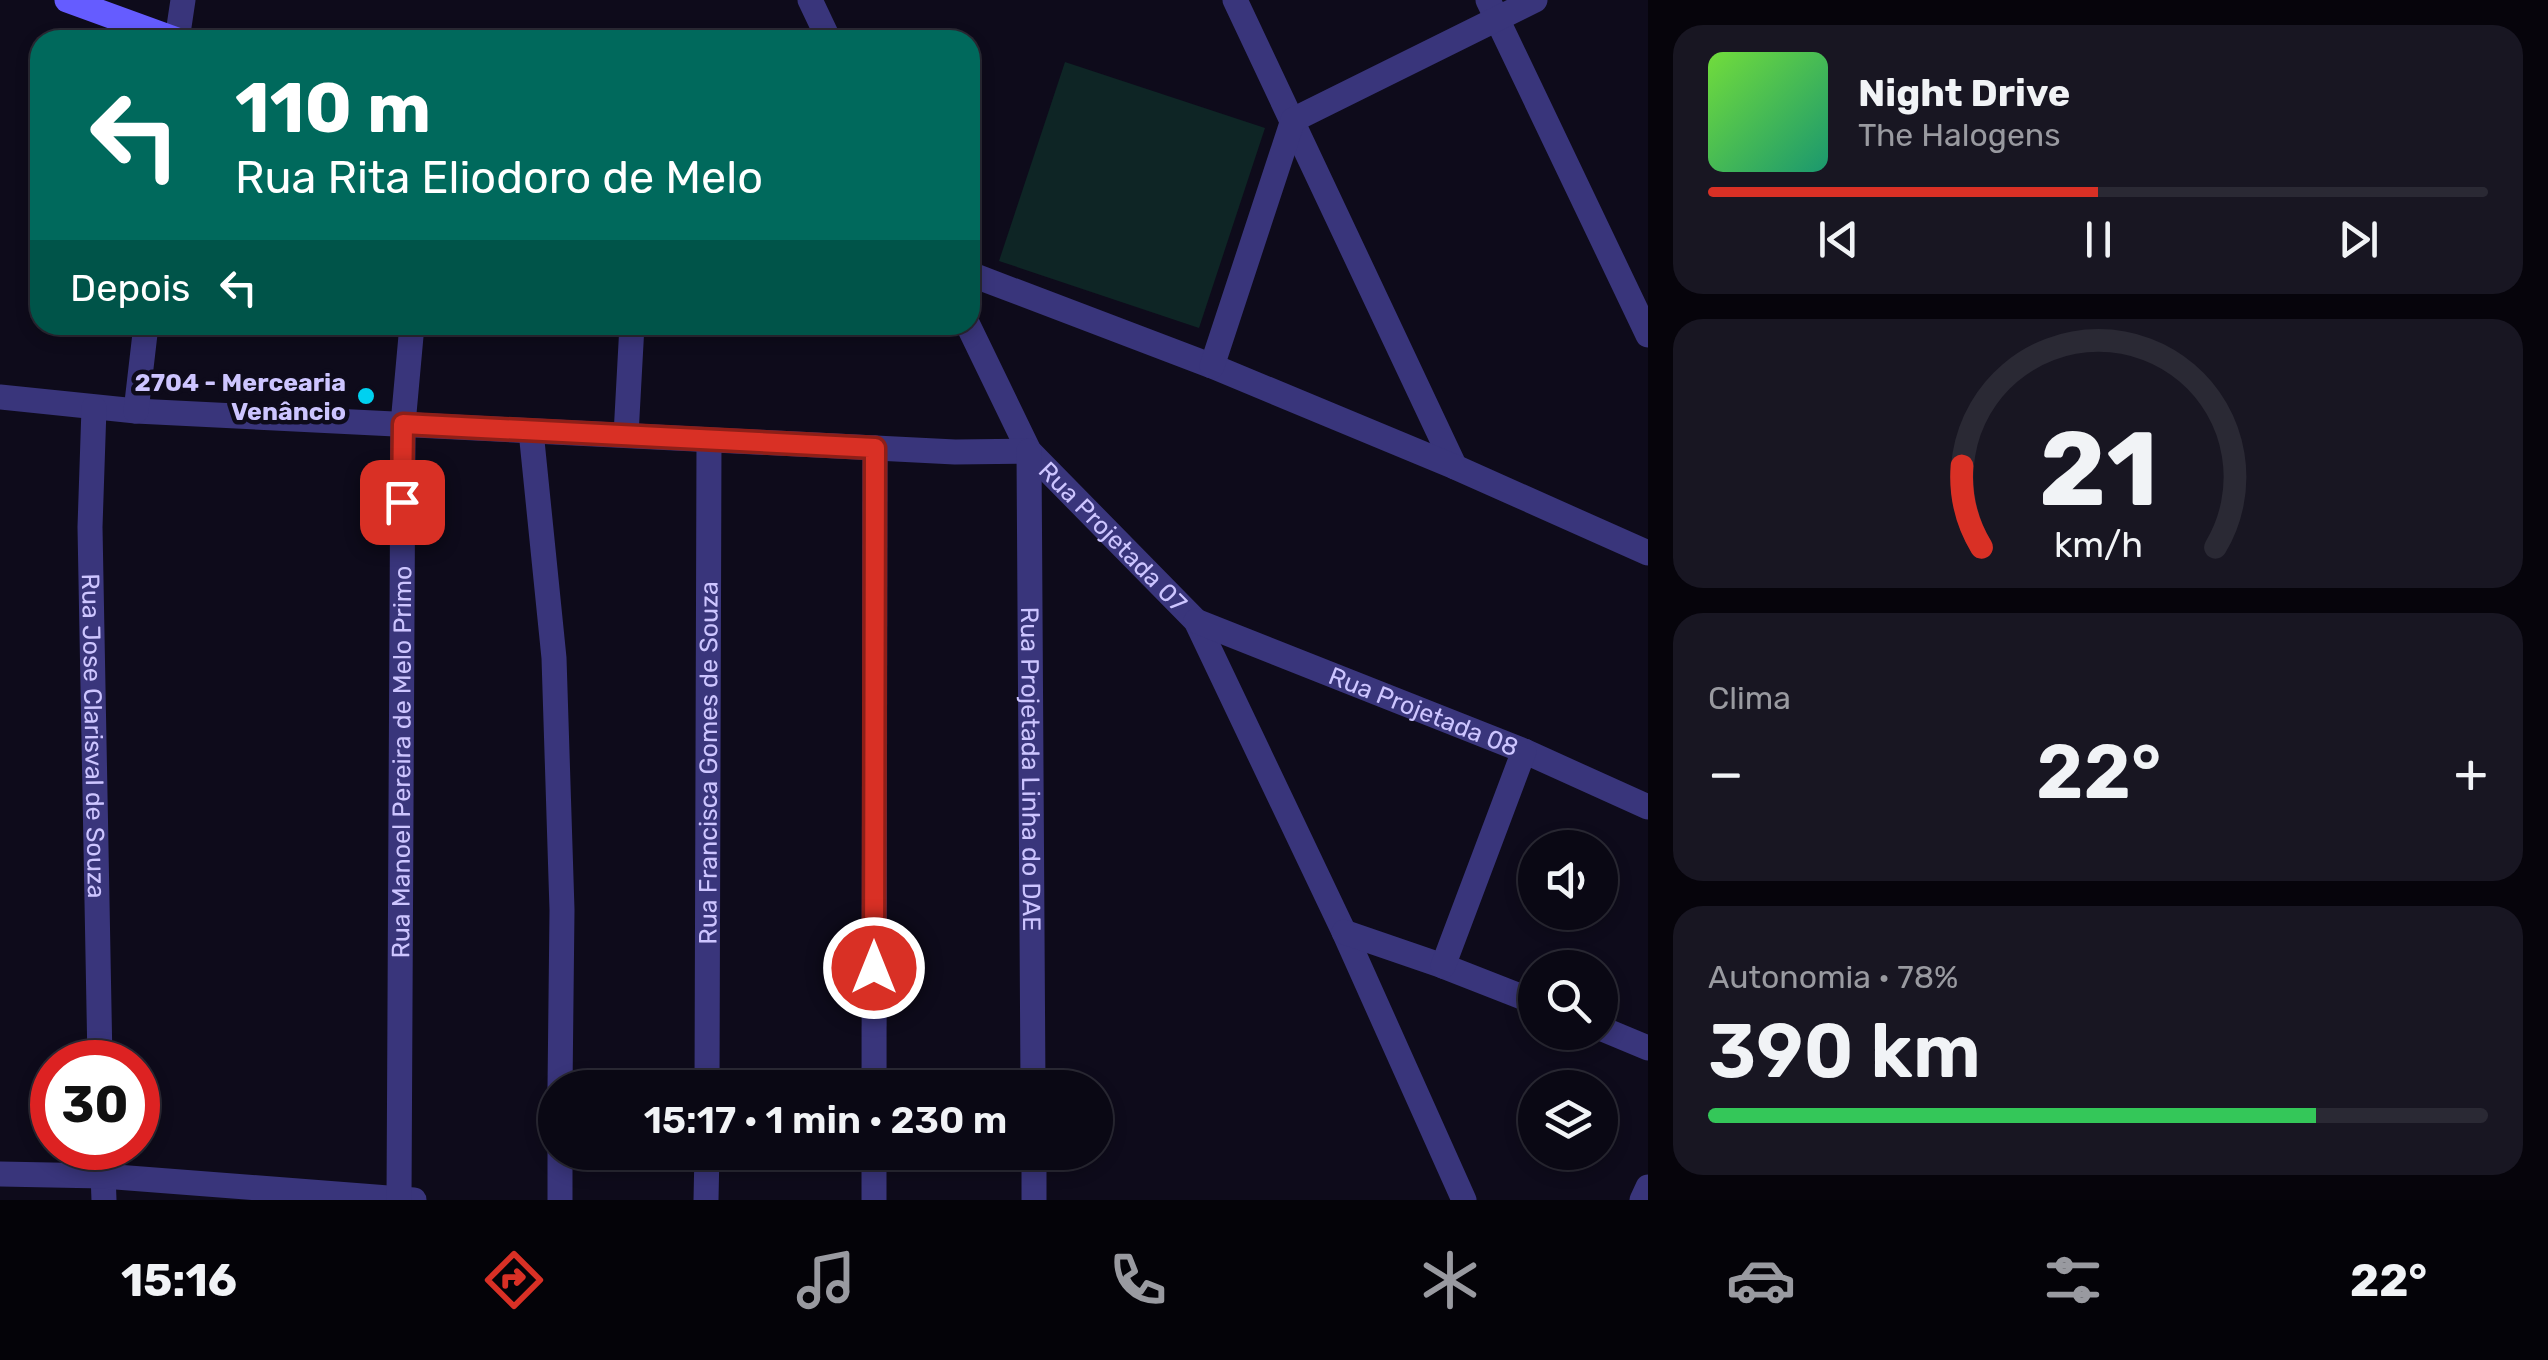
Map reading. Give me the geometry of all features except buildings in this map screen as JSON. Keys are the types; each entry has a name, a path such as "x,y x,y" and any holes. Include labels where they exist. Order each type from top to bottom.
{"street":[{"path":"66,0 149,30"},
{"path":"179,30 184,0"},
{"path":"810,0 825,30"},
{"path":"1235,0 1455,467"},
{"path":"1212,366 1293,120 1492,10 1535,0"},
{"path":"1492,10 1648,335"},
{"path":"980,278 1212,366 1648,553"},
{"path":"136,411 145,335"},
{"name":"Rua Manoel Pereira de Melo Primo","path":"404,1200 403,424 411,335"},
{"path":"626,435 631,335"},
{"path":"0,396 136,411 875,448 1029,451 973,335"},
{"name":"Rua Jose Clarisval de Souza","path":"94,408 90,527 100,1040"},
{"path":"531,432 554,658 562,910 560,1070"},
{"name":"Rua Francisca Gomes de Souza","path":"707,1070 709,440"},
{"path":"874,1070 875,448"},
{"name":"Rua Projetada 07","path":"1029,451 1196,621"},
{"name":"Rua Projetada Linha do DAE","path":"1029,451 1034,1070"},
{"path":"1196,621 1344,932 1464,1200"},
{"name":"Rua Projetada 08","path":"1196,621 1524,751 1648,806"},
{"path":"1443,966 1524,751"},
{"path":"1344,932 1518,995"},
{"path":"1618,1036 1648,1048"},
{"path":"560,1170 560,1200"},
{"path":"706,1200 707,1170"},
{"path":"874,1170 874,1200"},
{"path":"1034,1170 1034,1200"},
{"path":"0,1174 103,1188 404,1200"},
{"path":"1642,1200 1648,1187"}],"green space":[{"path":"1065,62 1265,128 1199,328 999,261"}],"place":[{"name":"2704 - Mercearia Venâncio","path":"366,396"}],"route":[{"path":"402,502 403,424 875,448 874,968"}]}
